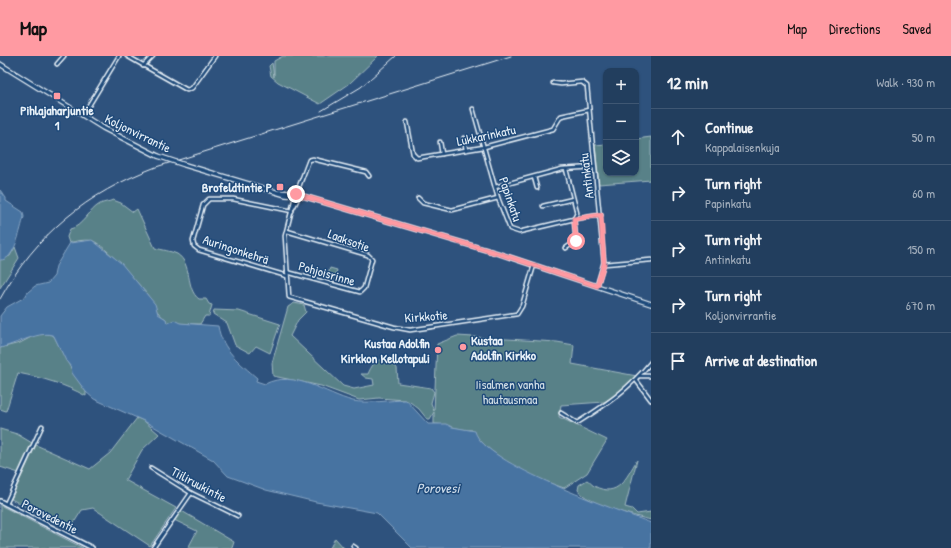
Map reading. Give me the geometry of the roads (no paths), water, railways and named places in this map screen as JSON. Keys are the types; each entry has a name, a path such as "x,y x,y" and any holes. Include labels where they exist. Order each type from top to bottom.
{"main road":[{"name":"Koljonvirrantie","path":"0,64 123,139 158,156 534,265 651,304"}],"street":[{"path":"57,64 64,56"},
{"path":"83,115 119,56"},
{"path":"126,56 182,89 190,89 215,56"},
{"path":"143,66 153,56"},
{"name":"Antinkatu","path":"553,83 561,84 582,82 587,86 594,167 601,215 604,264 597,286"},
{"name":"Papinkatu","path":"473,109 498,198 510,229 515,232 574,219 601,215"},
{"name":"Lukkarinkatu","path":"407,122 413,154 415,157 484,147 553,129 561,116 589,110"},
{"path":"464,138 466,150"},
{"path":"440,142 442,154"},
{"path":"287,276 284,246 292,209 308,162 311,159 366,172 368,176"},
{"path":"495,187 566,169 594,167"},
{"path":"566,169 577,213 574,219 576,241 566,248"},
{"path":"534,176 537,188"},
{"path":"418,198 423,203 452,210 498,198"},
{"name":"Auringonkehrä","path":"287,276 199,250 194,246 193,241 203,205 209,199 233,199 292,209"},
{"path":"543,206 573,199"},
{"name":"Laaksotie","path":"287,230 370,256 372,261 362,291"},
{"path":"604,264 651,260"},
{"name":"Kirkkotie","path":"287,276 288,297 394,327 410,330 517,314 522,306 534,265"},
{"name":"Pohjoisrinne","path":"287,272 358,292 362,291"},
{"path":"560,413 577,423 619,395 636,380 651,362"},
{"path":"639,376 651,376"},
{"path":"636,380 651,400"},
{"path":"6,504 42,426"},
{"name":"Tiiliruukintie","path":"151,468 190,493 238,516"},
{"path":"153,548 190,493"},
{"name":"Porovedentie","path":"0,501 92,548"}],"water":[{"path":"0,190 6,198 6,201 23,212 24,217 19,236 13,250 5,259 0,260"},
{"name":"Porovesi","path":"92,240 121,263 155,304 158,314 166,319 167,323 174,320 180,323 218,326 223,342 238,361 257,378 256,381 265,384 276,380 287,379 299,381 310,384 342,398 358,402 406,400 428,424 446,424 452,427 475,431 484,444 501,457 526,471 583,497 651,523 651,548 412,548 377,513 316,502 266,490 228,476 213,460 144,421 94,399 86,392 72,373 71,367 66,361 54,336 43,334 0,348 0,316 7,307 25,297 35,286 48,283 54,276 56,266 70,243"}],"railway":[{"path":"321,111 361,87 396,56"},
{"path":"0,299 14,276 30,255 66,218 108,189 131,177 156,167 511,56"}],"place":[{"name":"Pihlajaharjuntie 1","path":"57,96"},
{"name":"Brofeldtintie P","path":"280,187"},
{"name":"Kustaa Adolfin Kirkko","path":"463,347"},
{"name":"Kustaa Adolfin Kirkkon Kellotapuli","path":"438,350"}],"park label":[{"name":"Iisalmen vanha hautausmaa","path":"510,392"}]}
